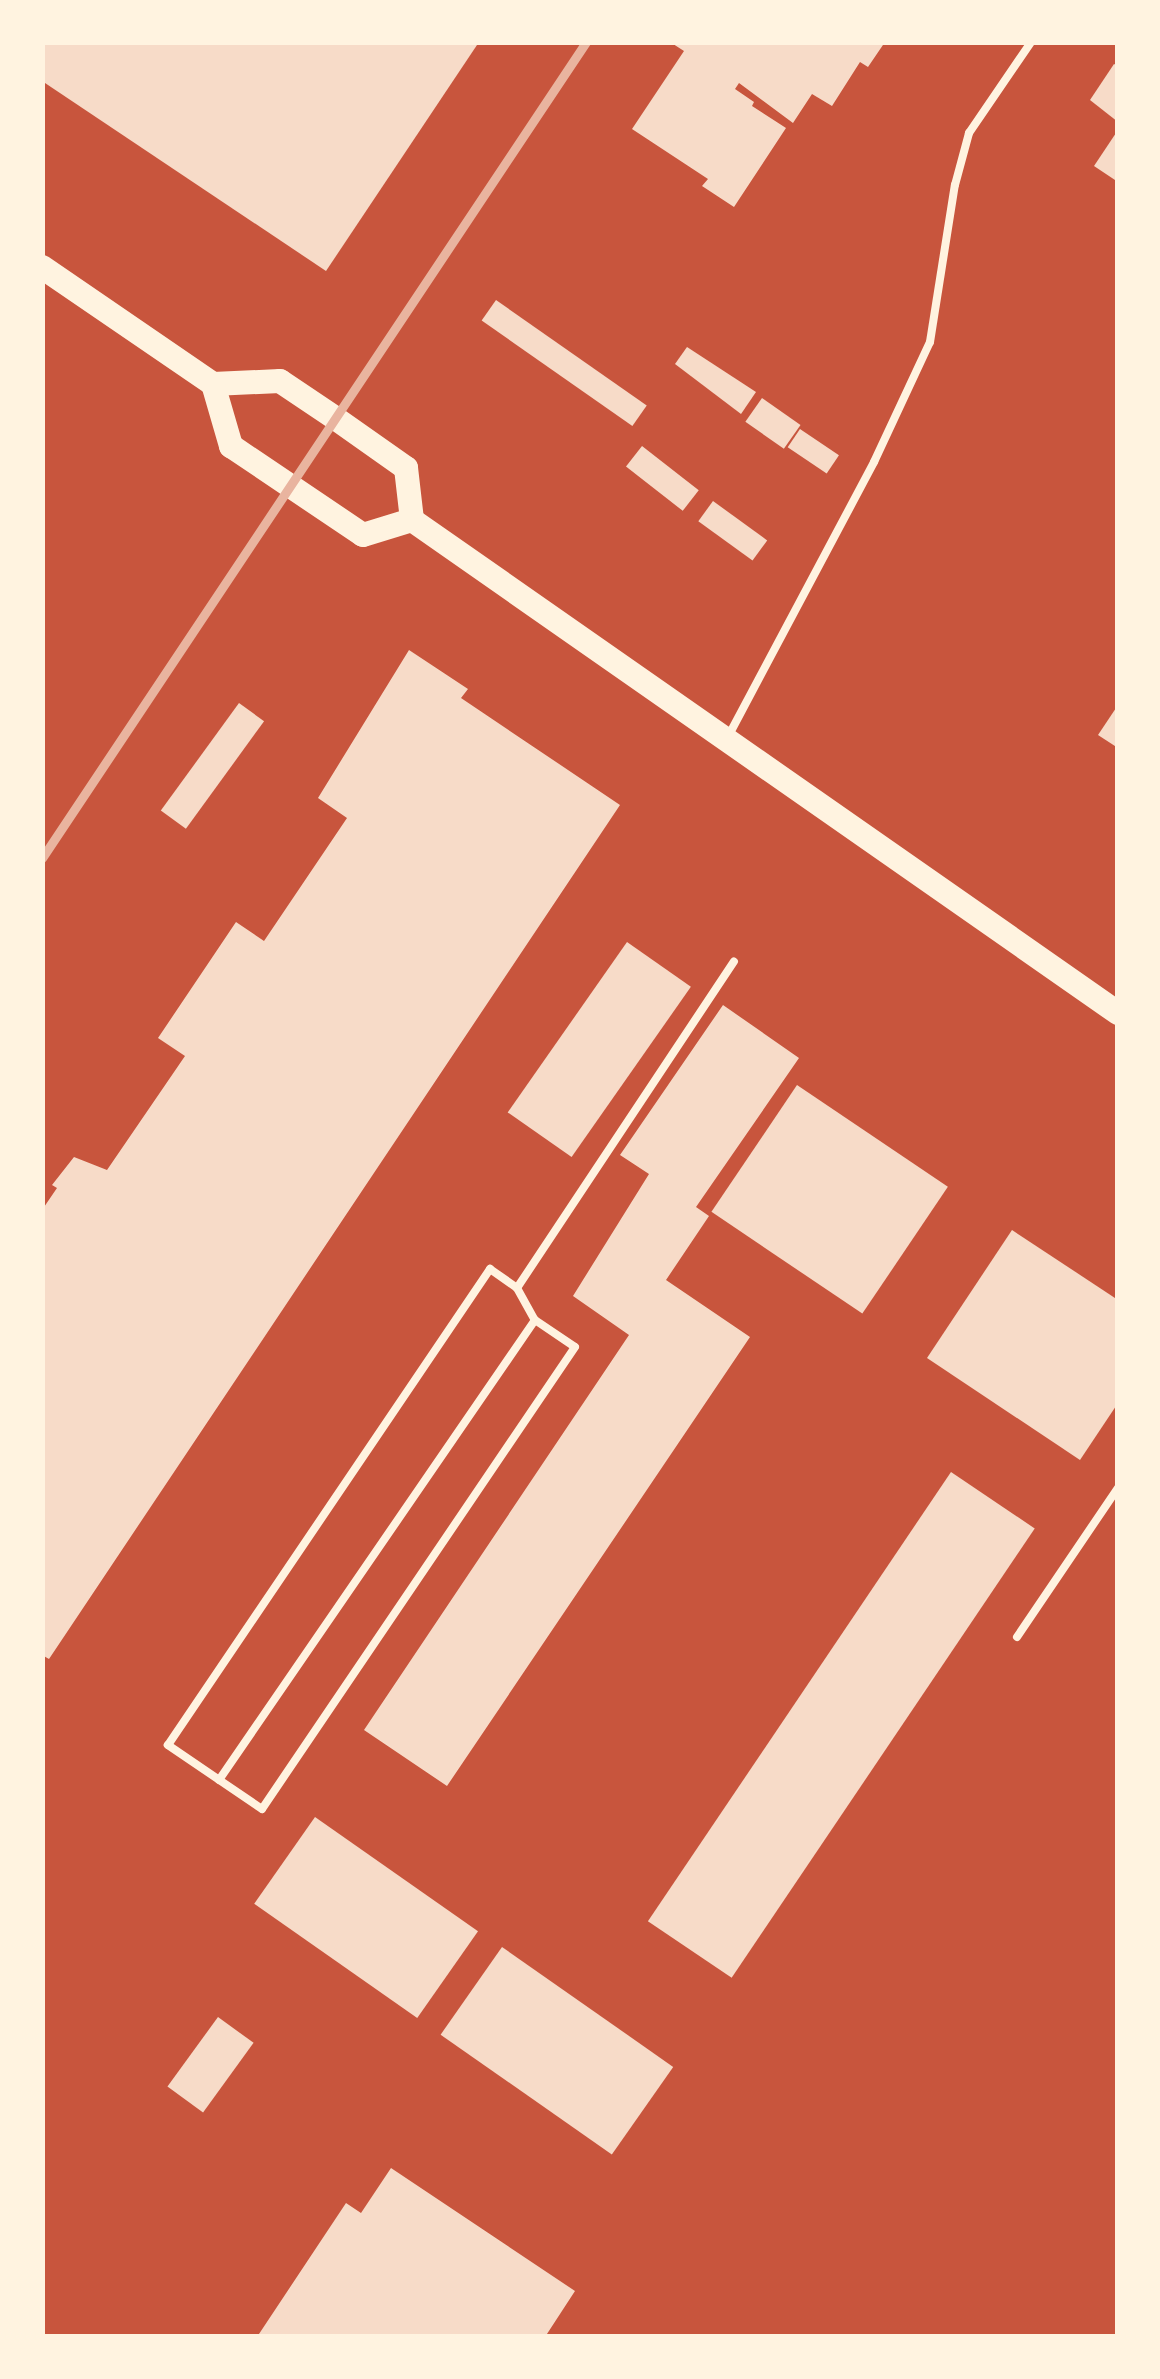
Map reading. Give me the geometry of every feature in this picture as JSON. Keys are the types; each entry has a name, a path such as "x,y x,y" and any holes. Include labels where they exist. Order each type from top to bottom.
{"main road":[{"path":"42,267 213,384 280,381 406,468 412,520 1118,1012"},
{"path":"213,384 231,446 363,535 412,520"}],"lane":[{"path":"727,740 874,462 929,342 955,185 969,133 1031,42"},
{"path":"518,1288 734,962"},
{"path":"490,1269 518,1288 535,1320 575,1347 262,1809 169,1745 490,1269"},
{"path":"219,1780 535,1320"},
{"path":"1017,1637 1118,1488"}],"building":[{"path":"42,42 479,42 326,271 42,81"},
{"path":"670,42 885,42 868,67 860,62 832,106 812,94 793,123 739,83 735,89 754,102 752,106 786,128 734,207 702,186 708,179 632,129 684,51"},
{"path":"1114,64 1118,66 1118,122 1090,100"},
{"path":"1118,130 1118,182 1094,166"},
{"path":"496,300 647,406 632,426 482,320"},
{"path":"687,347 756,392 741,414 675,364"},
{"path":"762,398 801,425 784,449 745,422"},
{"path":"800,429 839,455 827,474 788,447"},
{"path":"642,446 699,490 683,511 626,466"},
{"path":"713,501 767,540 753,561 698,521"},
{"path":"409,650 468,689 461,698 620,805 49,1659 42,1655 42,1210 57,1188 52,1185 74,1157 107,1170 185,1056 158,1038 236,922 264,941 347,818 318,798"},
{"path":"239,703 264,721 186,829 161,811"},
{"path":"1118,705 1118,748 1098,735"},
{"path":"627,942 691,987 572,1157 508,1112"},
{"path":"723,1005 799,1058 696,1207 709,1216 666,1280 750,1337 447,1786 364,1730 629,1335 573,1296 649,1174 620,1155"},
{"path":"797,1085 948,1187 862,1314 711,1212"},
{"path":"1012,1230 1118,1300 1118,1403 1080,1460 927,1358"},
{"path":"951,1472 1035,1528 732,1978 648,1921"},
{"path":"315,1817 478,1931 417,2018 254,1904"},
{"path":"502,1947 673,2067 612,2155 441,2035"},
{"path":"218,2017 254,2043 203,2112 167,2087"},
{"path":"391,2168 575,2291 545,2337 257,2337 346,2203 361,2213"}],"railway":[{"path":"42,858 586,42"}]}
